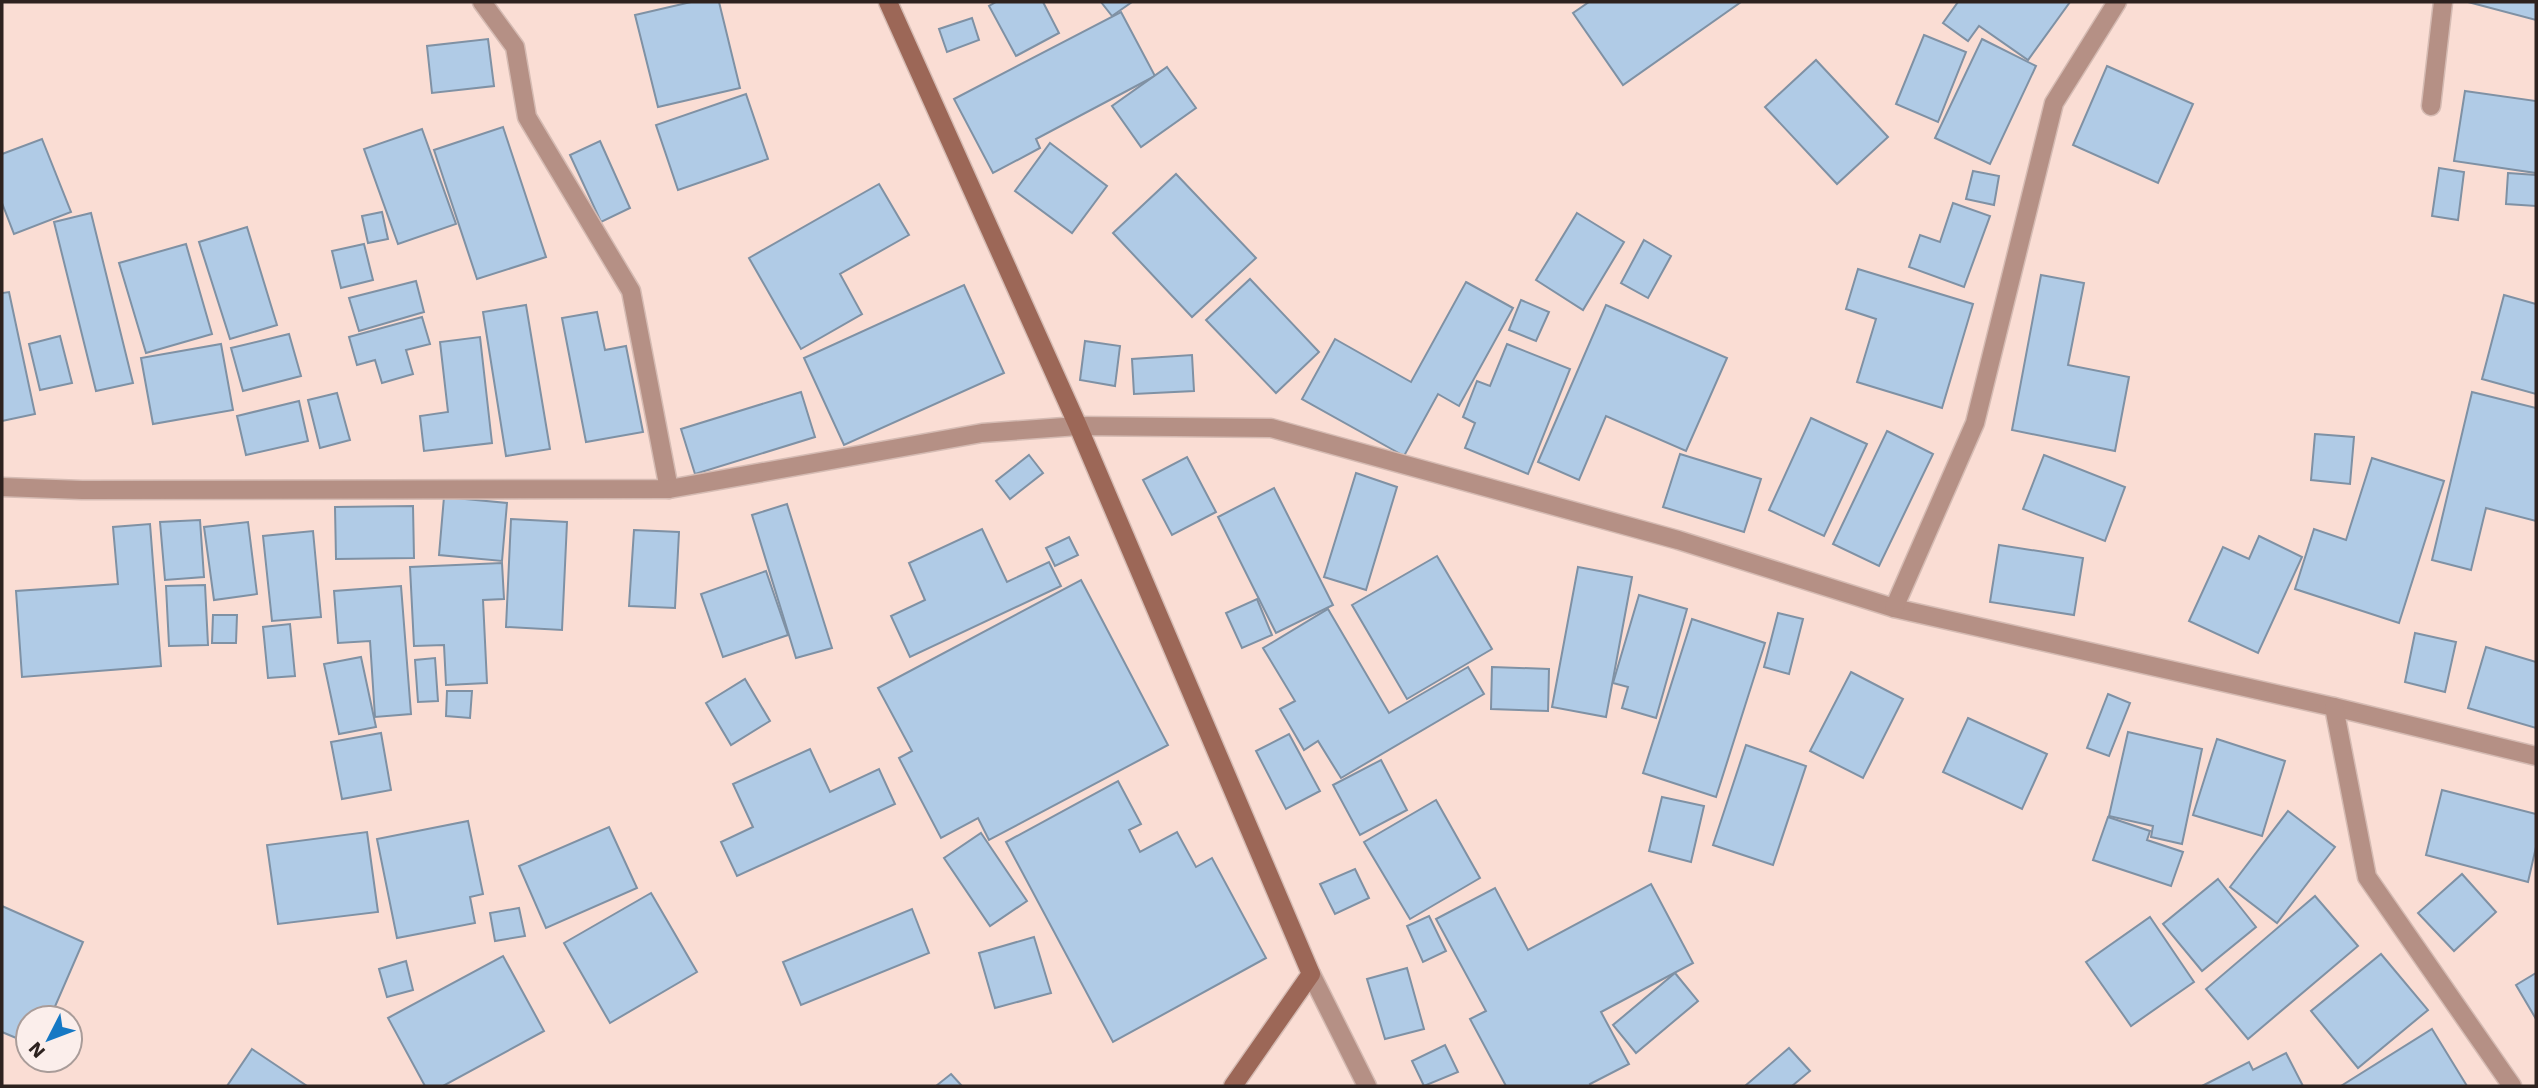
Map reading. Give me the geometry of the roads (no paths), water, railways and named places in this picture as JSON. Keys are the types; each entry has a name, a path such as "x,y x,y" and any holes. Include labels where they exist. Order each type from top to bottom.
{"street":[{"path":"482,2 515,47 527,117 631,291 669,489"},
{"path":"888,2 1078,426 1311,974 1367,1086"},
{"path":"1894,608 1975,423 2054,103 2117,2"},
{"path":"2431,106 2443,2"},
{"path":"2,487 82,490 669,489 982,433 1078,426 1271,428 1678,540 1894,608 2334,707 2536,756"},
{"path":"2334,707 2367,877 2512,1086"},
{"path":"1233,1086 1311,974"}]}
